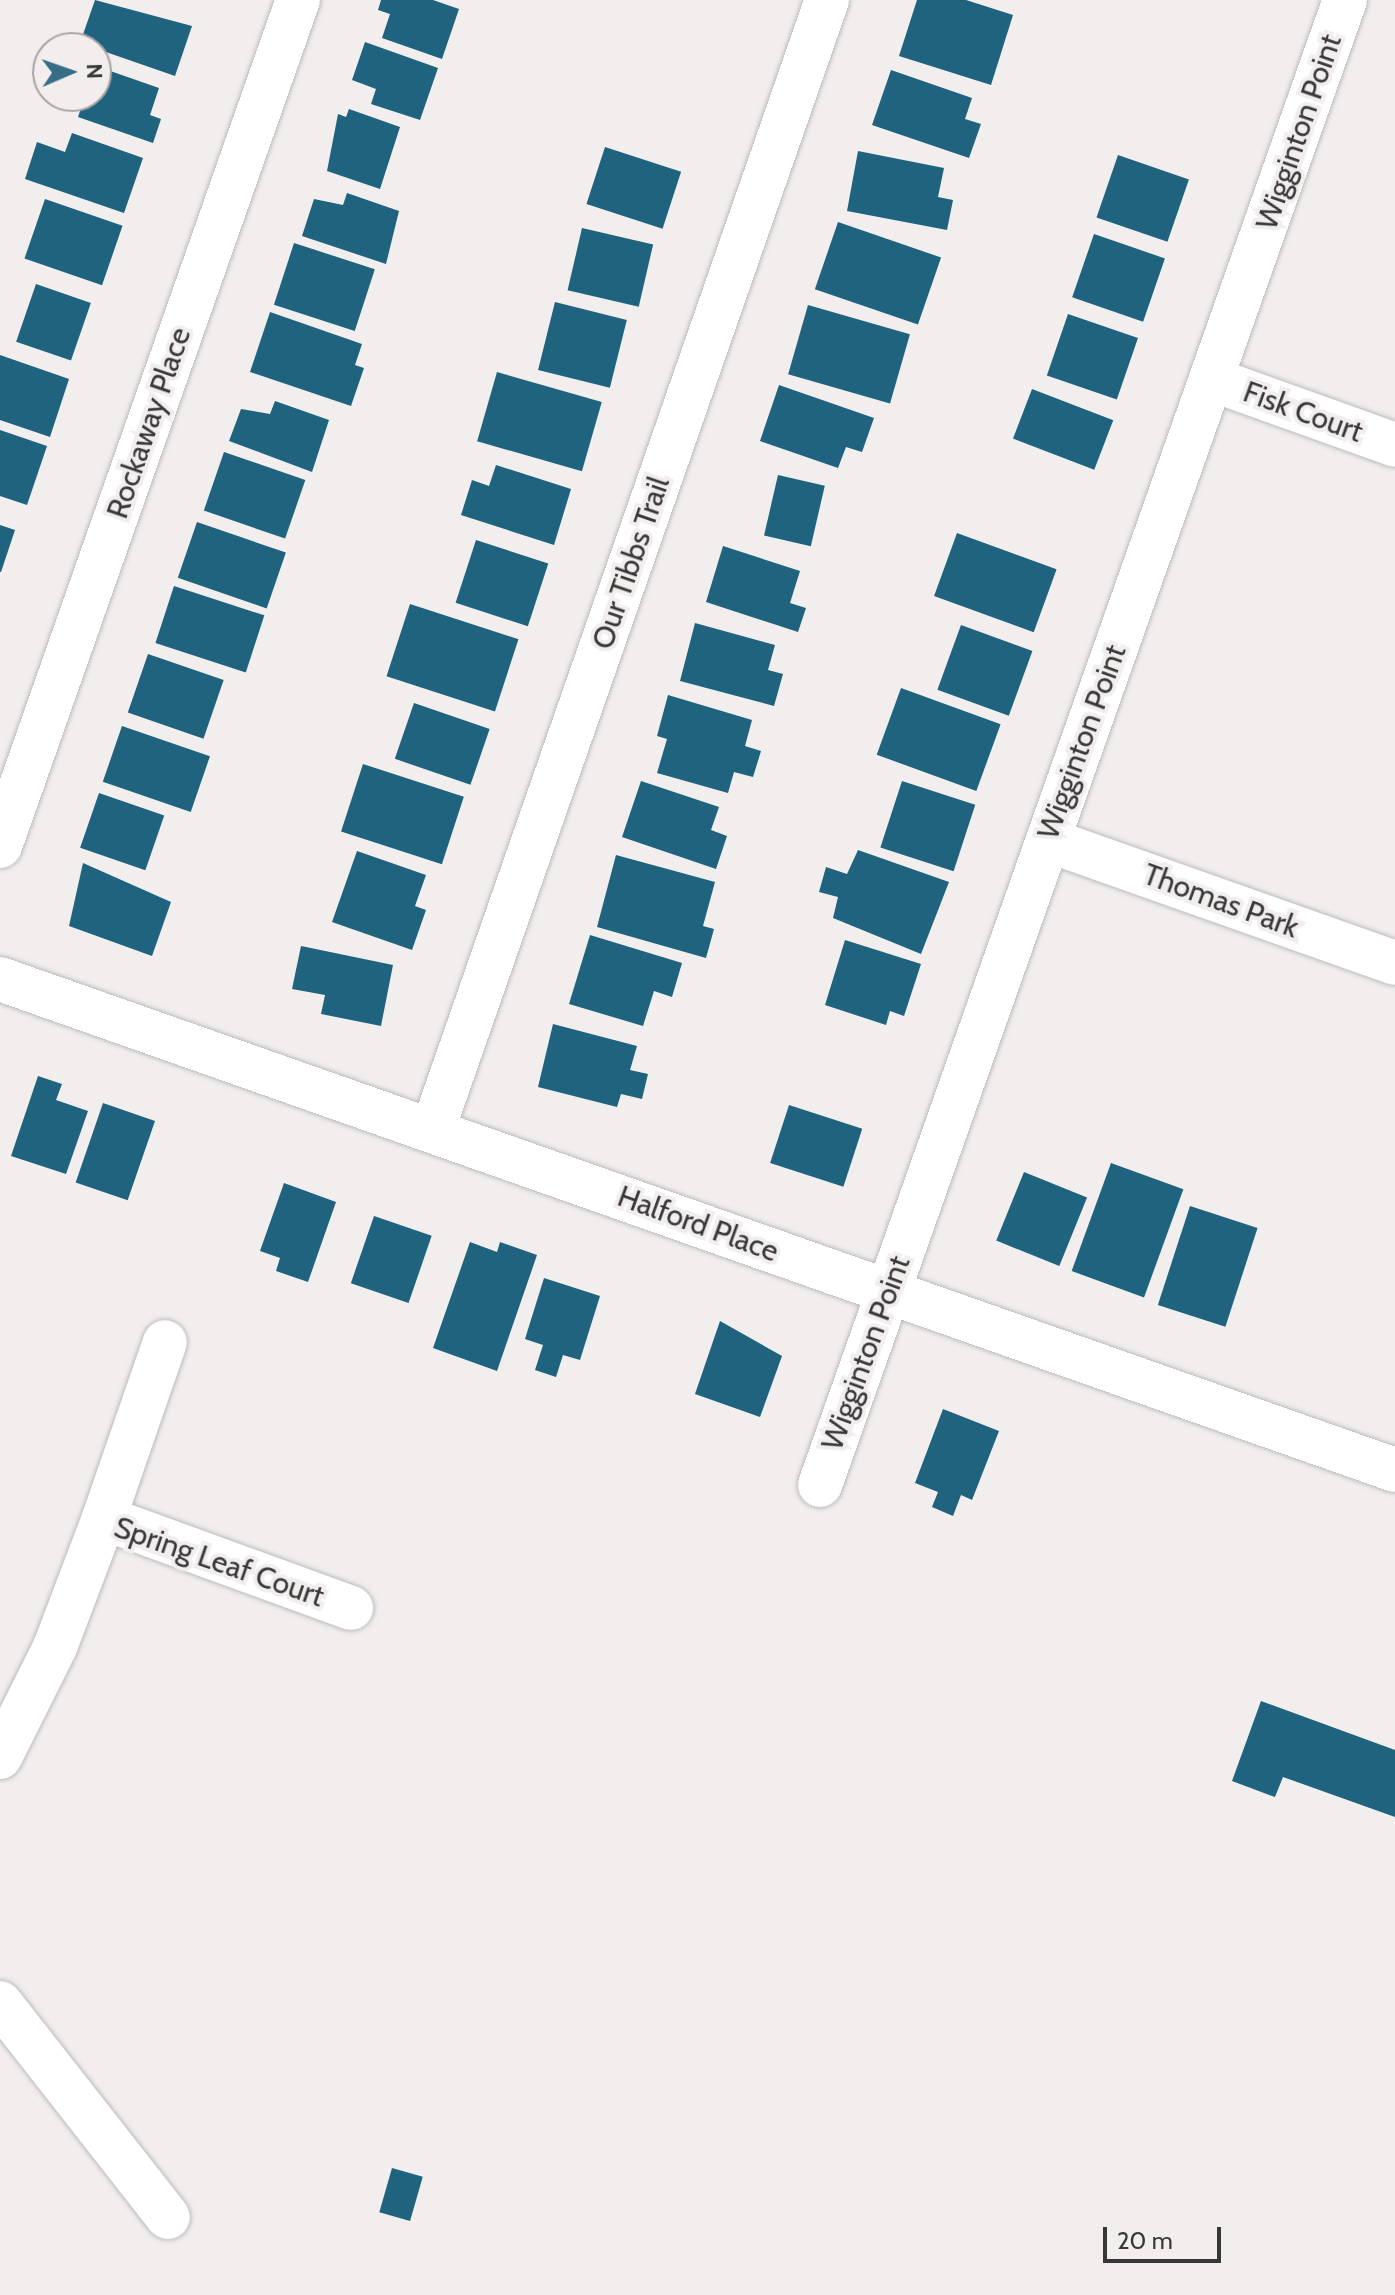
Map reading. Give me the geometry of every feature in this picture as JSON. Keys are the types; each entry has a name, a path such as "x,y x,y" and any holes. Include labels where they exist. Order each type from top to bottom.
{"street":[{"name":"Rockaway Place","path":"0,846 298,0"},
{"name":"Our Tibbs Trail","path":"434,1126 827,0"},
{"name":"Wigginton Point","path":"820,1485 1345,0"},
{"name":"Fisk Court","path":"1211,379 1395,445"},
{"name":"Thomas Park","path":"1048,840 1395,963"},
{"name":"Halford Place","path":"0,979 434,1126 888,1294 1395,1470"},
{"path":"104,1518 165,1342"},
{"name":"Spring Leaf Court","path":"0,1757 55,1647 104,1518 351,1608"},
{"path":"0,2003 168,2217"}],"building":[{"path":"95,0 192,26 175,76 112,54 112,32 84,32"},
{"path":"381,0 433,0 459,9 442,59 382,38 390,14 378,10"},
{"path":"917,0 966,0 1013,15 991,85 899,56"},
{"path":"365,42 438,68 420,120 371,104 376,89 352,80"},
{"path":"891,70 972,98 965,119 981,124 969,158 872,125"},
{"path":"112,72 159,88 150,115 161,119 153,143 78,117 80,112 112,112"},
{"path":"349,109 400,127 380,189 327,171 338,114 346,117"},
{"path":"72,133 143,158 124,213 25,179 37,142 65,152"},
{"path":"605,147 681,172 663,229 586,204"},
{"path":"858,151 944,168 938,197 953,200 947,230 847,211"},
{"path":"1118,155 1189,179 1167,242 1097,217"},
{"path":"347,193 399,211 386,264 302,236 314,199 343,205"},
{"path":"45,199 123,226 102,285 24,259"},
{"path":"838,222 941,257 918,325 815,289"},
{"path":"582,228 653,244 639,307 568,290"},
{"path":"1094,234 1165,258 1143,322 1072,297"},
{"path":"294,243 375,269 355,331 274,305"},
{"path":"36,284 91,303 71,361 16,342"},
{"path":"555,302 627,320 610,388 538,370"},
{"path":"808,305 910,334 890,403 788,374"},
{"path":"270,312 362,344 355,365 364,368 351,406 250,372"},
{"path":"1068,314 1138,338 1117,400 1047,375"},
{"path":"0,355 69,379 50,437 0,420"},
{"path":"497,372 602,402 582,471 477,441"},
{"path":"779,385 874,418 862,452 846,447 838,468 760,441"},
{"path":"1032,389 1113,420 1094,470 1013,438"},
{"path":"275,401 329,420 312,472 229,441 241,409 270,414"},
{"path":"0,430 47,446 27,505 0,496"},
{"path":"224,452 305,480 285,539 204,511"},
{"path":"496,465 571,489 554,545 461,515 472,480 489,486"},
{"path":"778,475 825,486 811,546 764,535"},
{"path":"197,522 286,553 267,608 178,578"},
{"path":"0,525 15,530 1,572 0,572"},
{"path":"957,533 1057,569 1034,632 934,596"},
{"path":"476,540 548,563 528,626 456,603"},
{"path":"723,546 800,571 790,603 806,608 798,632 706,602"},
{"path":"174,586 264,615 246,672 155,643"},
{"path":"410,604 518,639 495,712 387,676"},
{"path":"695,623 775,645 768,670 783,674 774,706 680,681"},
{"path":"961,625 1032,651 1009,716 937,690"},
{"path":"148,654 224,680 203,739 128,713"},
{"path":"901,688 1001,724 976,791 877,755"},
{"path":"668,695 752,720 745,746 761,751 753,777 734,772 728,793 657,773 667,739 657,736"},
{"path":"414,703 490,729 470,785 395,759"},
{"path":"122,726 210,756 191,812 103,782"},
{"path":"363,764 464,797 442,864 341,832"},
{"path":"641,781 719,807 711,830 727,836 716,869 622,837"},
{"path":"902,781 975,805 954,871 880,848"},
{"path":"99,793 164,815 145,870 80,848"},
{"path":"858,850 949,882 921,954 833,918 838,897 819,892 826,867 847,874"},
{"path":"357,851 426,875 415,906 426,910 412,950 332,922"},
{"path":"616,855 715,882 703,926 714,929 706,958 597,927"},
{"path":"83,863 171,902 152,956 69,926"},
{"path":"590,935 682,963 672,997 654,991 643,1026 569,1004"},
{"path":"845,940 921,964 904,1016 890,1011 886,1025 825,1005"},
{"path":"301,946 393,965 381,1026 321,1014 325,995 292,989"},
{"path":"553,1024 637,1046 630,1070 648,1074 642,1099 621,1094 617,1107 538,1087"},
{"path":"38,1076 62,1084 56,1100 88,1111 66,1174 11,1156"},
{"path":"103,1103 155,1121 128,1200 76,1182"},
{"path":"789,1105 862,1129 843,1187 770,1163"},
{"path":"1111,1163 1183,1189 1144,1297 1072,1271"},
{"path":"1024,1172 1087,1197 1059,1266 996,1241"},
{"path":"284,1183 336,1202 308,1282 276,1271 280,1258 260,1251"},
{"path":"1190,1206 1258,1228 1225,1327 1158,1305"},
{"path":"374,1216 432,1236 409,1303 351,1283"},
{"path":"470,1242 497,1252 500,1242 537,1255 497,1371 433,1348"},
{"path":"544,1278 600,1296 580,1360 563,1355 556,1377 535,1370 543,1345 525,1339"},
{"path":"720,1321 782,1356 760,1417 695,1394"},
{"path":"943,1409 999,1431 972,1500 961,1495 953,1516 932,1507 938,1492 915,1483"},
{"path":"1261,1701 1395,1750 1395,1817 1283,1777 1275,1797 1232,1781"},
{"path":"392,2168 423,2177 410,2221 379,2212"}]}
